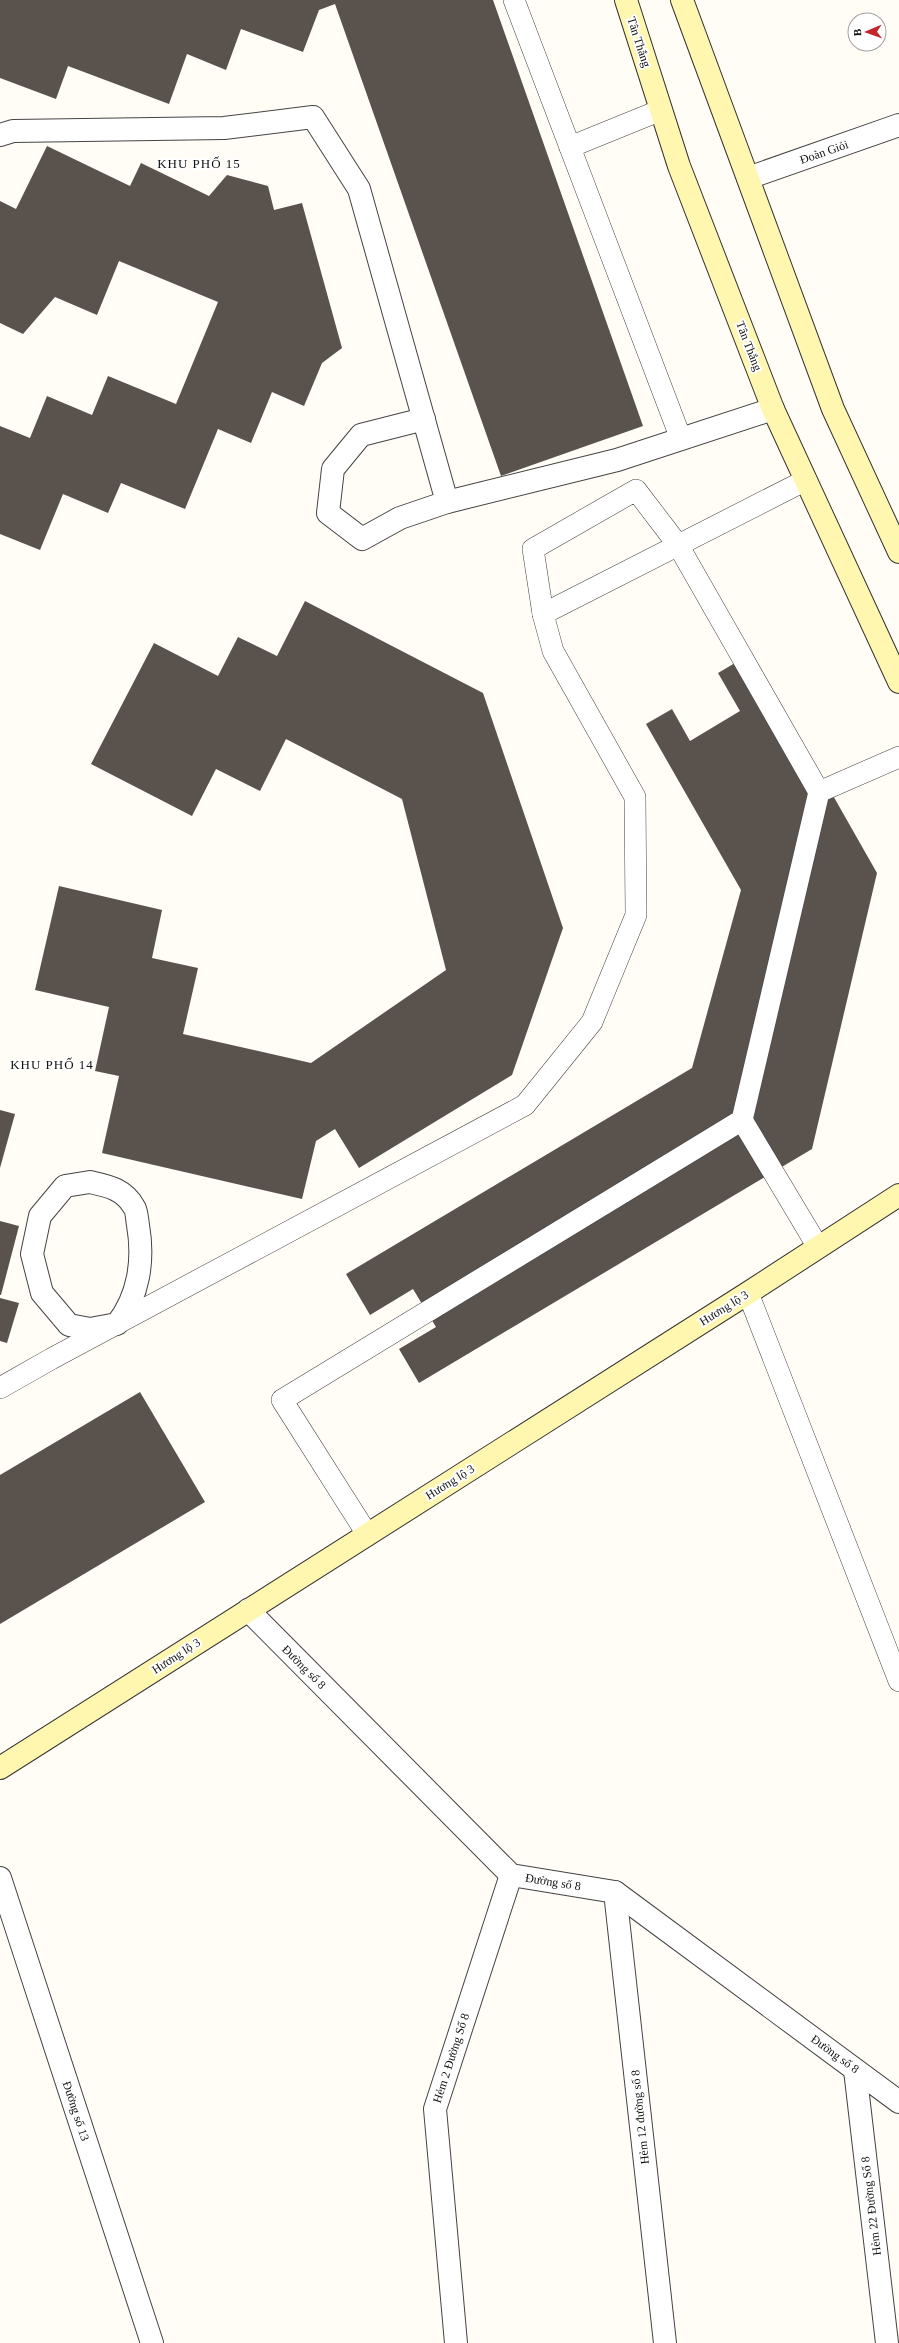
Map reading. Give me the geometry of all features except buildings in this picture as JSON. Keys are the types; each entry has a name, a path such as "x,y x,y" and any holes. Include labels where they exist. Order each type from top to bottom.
{"street":[{"name":"Tân Thắng","path":"626,0 679,166 773,409 899,682"},
{"path":"682,0 834,409 899,552"},
{"path":"0,135 13,131 224,128 313,117 359,189 447,502"},
{"name":"Đoàn Giỏi","path":"748,178 899,126"},
{"path":"424,419 361,435 333,468 328,513 362,539 400,518 447,502 617,460 773,409"},
{"path":"90,1182 115,1187 135,1207 140,1235 138,1284 128,1311 117,1324 90,1329 69,1325 42,1293 32,1254 40,1216 65,1186 90,1182"},
{"name":"Hương lộ 3","path":"0,1768 748,1293 899,1195"},
{"name":"Đường số 8","path":"248,1610 511,1875 615,1892 899,2102"},
{"name":"Hẻm 2 Đường Số 8","path":"456,2343 435,2109 511,1875"},
{"name":"Đường số 13","path":"0,1878 152,2343"},
{"name":"Hẻm 12 đường số 8","path":"615,1892 665,2343"},
{"name":"Hẻm 22 Đường Số 8","path":"856,2070 887,2343"}],"lane":[{"path":"514,0 680,439"},
{"path":"570,147 661,110"},
{"path":"543,614 806,480"},
{"path":"0,1388 525,1105 592,1022 636,915 635,797 553,651 543,614 533,549 636,490 678,545 819,792 742,1120 818,1247"},
{"path":"819,792 899,757"},
{"path":"367,1534 282,1400 742,1120"},
{"path":"748,1293 899,1681"}],"district":[{"name":"KHU PHỐ 15","path":"199,163"},
{"name":"KHU PHỐ 14","path":"52,1064"}]}
